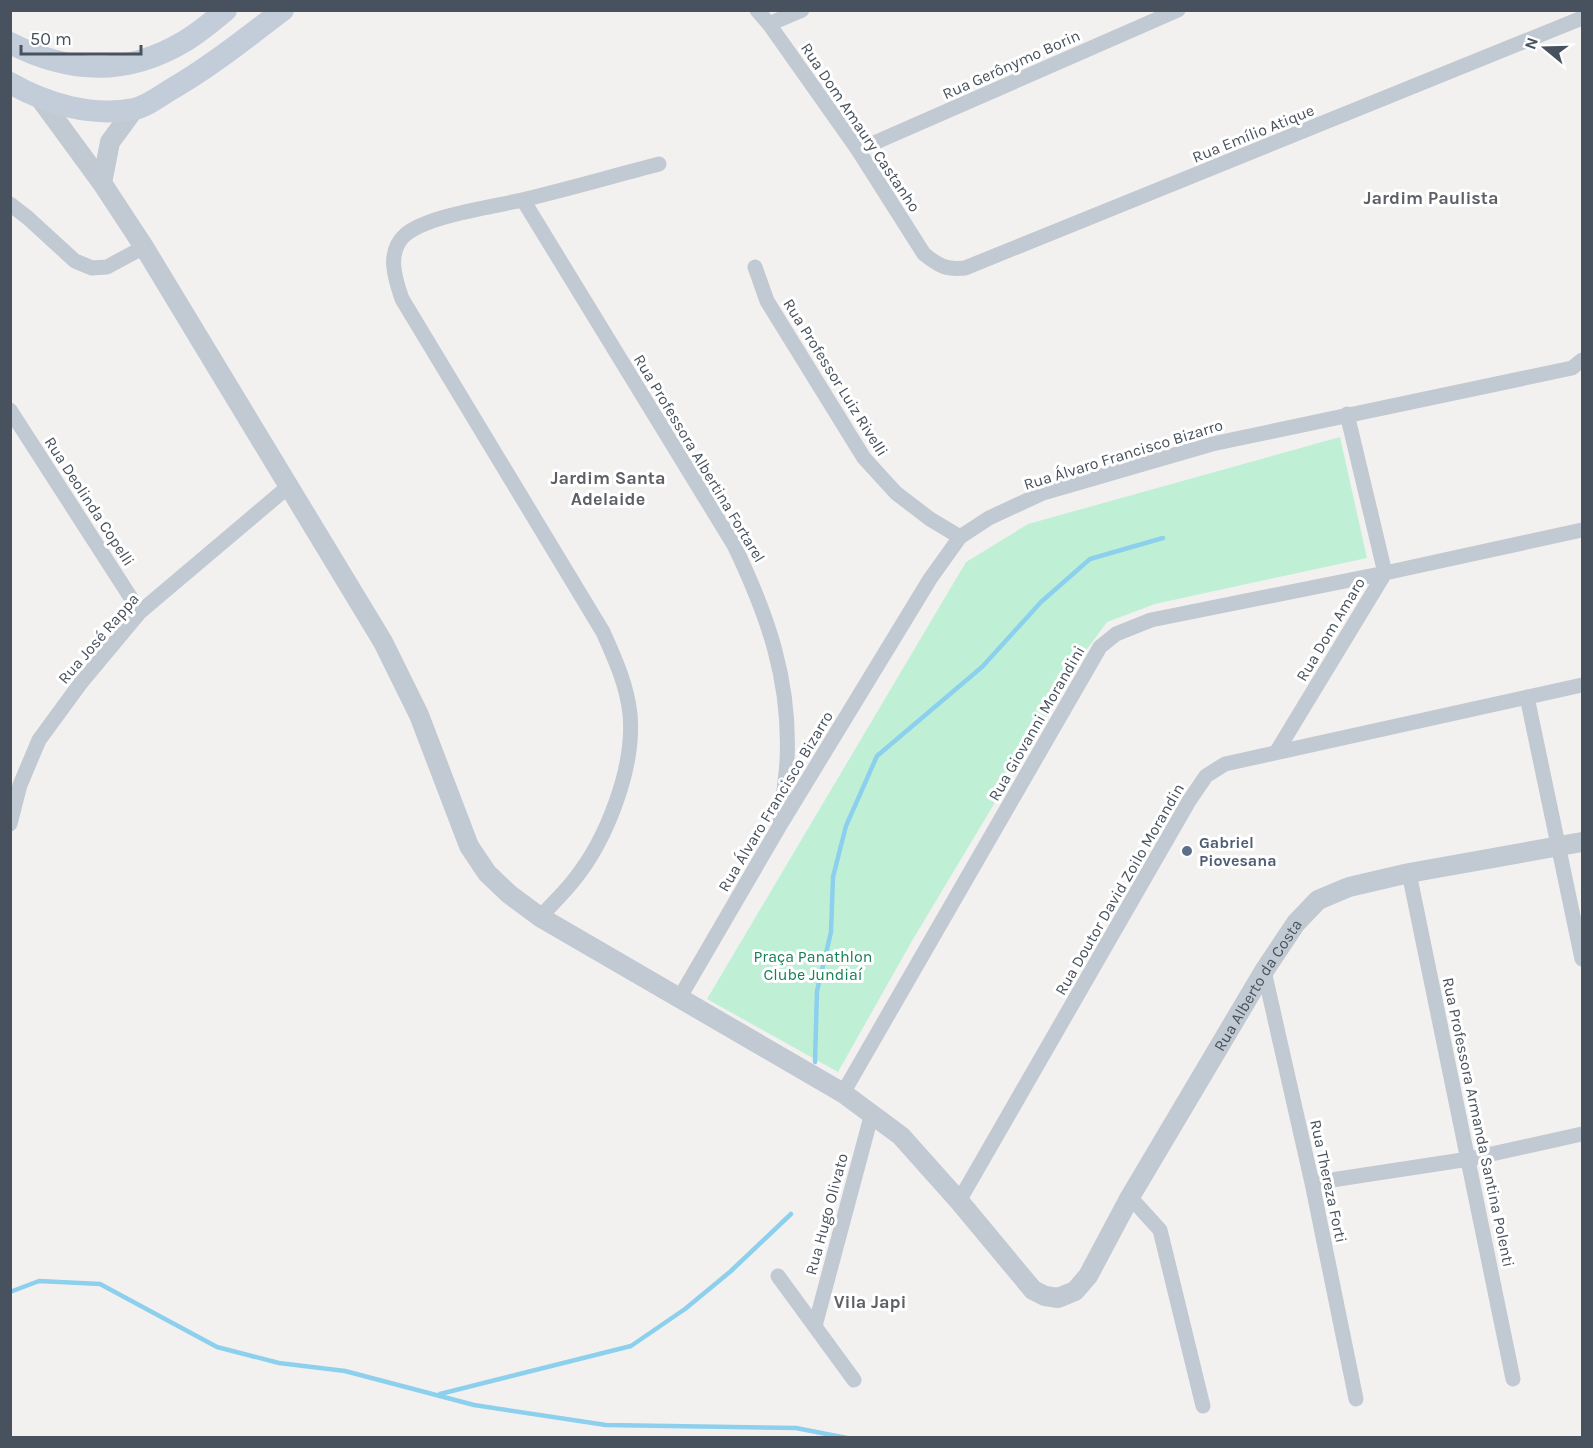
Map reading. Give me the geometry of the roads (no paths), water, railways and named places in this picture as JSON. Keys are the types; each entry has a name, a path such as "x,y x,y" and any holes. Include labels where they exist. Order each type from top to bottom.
{"main road":[{"path":"10,43 34,56 64,64 93,68 123,66 151,58 187,40 226,10"},
{"path":"10,83 64,106 100,111 135,108 152,101 198,74 283,10"}],"street":[{"name":"Rua Dom Amaury Castanho","path":"757,10 858,150 924,255 935,263"},
{"path":"769,24 802,10"},
{"name":"Rua Gerônymo Borin","path":"858,150 1178,10"},
{"name":"Rua Emílio Atique","path":"935,263 950,269 965,268 1582,18"},
{"path":"39,97 102,183 144,247 383,642 420,715 468,846 487,873 509,894 540,917 843,1093 872,1113 901,1136 959,1201"},
{"path":"102,183 110,142 135,108"},
{"path":"540,917 574,880 598,842 616,801 628,757 630,715 622,674 603,632 408,309 393,276 394,253 403,236 422,223 523,200 659,164"},
{"name":"Rua Professora Albertina Fortarel","path":"523,200 734,545 757,593 779,661 787,726 787,762 779,827"},
{"path":"10,204 75,261 92,268 107,267 144,247"},
{"name":"Rua Professor Luiz Rivelli","path":"756,267 767,301 864,458 896,493 930,519 960,537"},
{"name":"Rua Álvaro Francisco Bizarro","path":"680,998 779,827 930,579 960,537 989,518 1043,493 1212,444 1572,368 1582,360"},
{"name":"Rua Deolinda Copelli","path":"10,410 140,612"},
{"name":"Rua Dom Amaro","path":"1277,751 1385,573 1347,414"},
{"name":"Rua José Rappa","path":"10,824 20,785 39,740 80,684 140,612 288,486"},
{"name":"Rua Giovanni Morandini","path":"843,1093 1100,648 1116,634 1151,620 1385,573 1582,530"},
{"name":"Rua Doutor David Zoilo Morandin","path":"959,1201 1188,801 1206,776 1225,764 1277,751 1582,685"},
{"path":"1527,697 1582,959"},
{"name":"Rua Alberto da Costa","path":"959,1201 1033,1290 1045,1296 1058,1298 1075,1291 1088,1276 1130,1197 1264,971 1296,923 1318,900 1349,887 1409,873 1582,842"},
{"name":"Rua Professora Armanda Santina Polenti","path":"1409,873 1513,1379"},
{"name":"Rua Thereza Forti","path":"1264,971 1312,1183 1356,1399"},
{"name":"Rua Hugo Olivato","path":"815,1326 872,1113"},
{"path":"1312,1183 1469,1159 1582,1134"},
{"path":"1130,1197 1160,1230 1203,1406"},
{"path":"777,1276 854,1380"}],"waterway":[{"path":"815,1062 817,991 831,932 833,877 846,826 877,756 982,667 1041,602 1090,559 1163,538"},
{"path":"440,1394 631,1346 685,1309 731,1271 791,1214"},
{"path":"10,1292 39,1281 100,1284 217,1347 279,1363 345,1371 474,1405 606,1425 796,1428 847,1438"}],"place":[{"name":"Gabriel Piovesana","path":"1187,851"}],"district":[{"name":"Jardim Paulista","path":"1431,198"},
{"name":"Jardim Santa Adelaide","path":"608,488"},
{"name":"Vila Japi","path":"870,1302"}],"park label":[{"name":"Praça Panathlon Clube Jundiaí","path":"813,965"}]}
